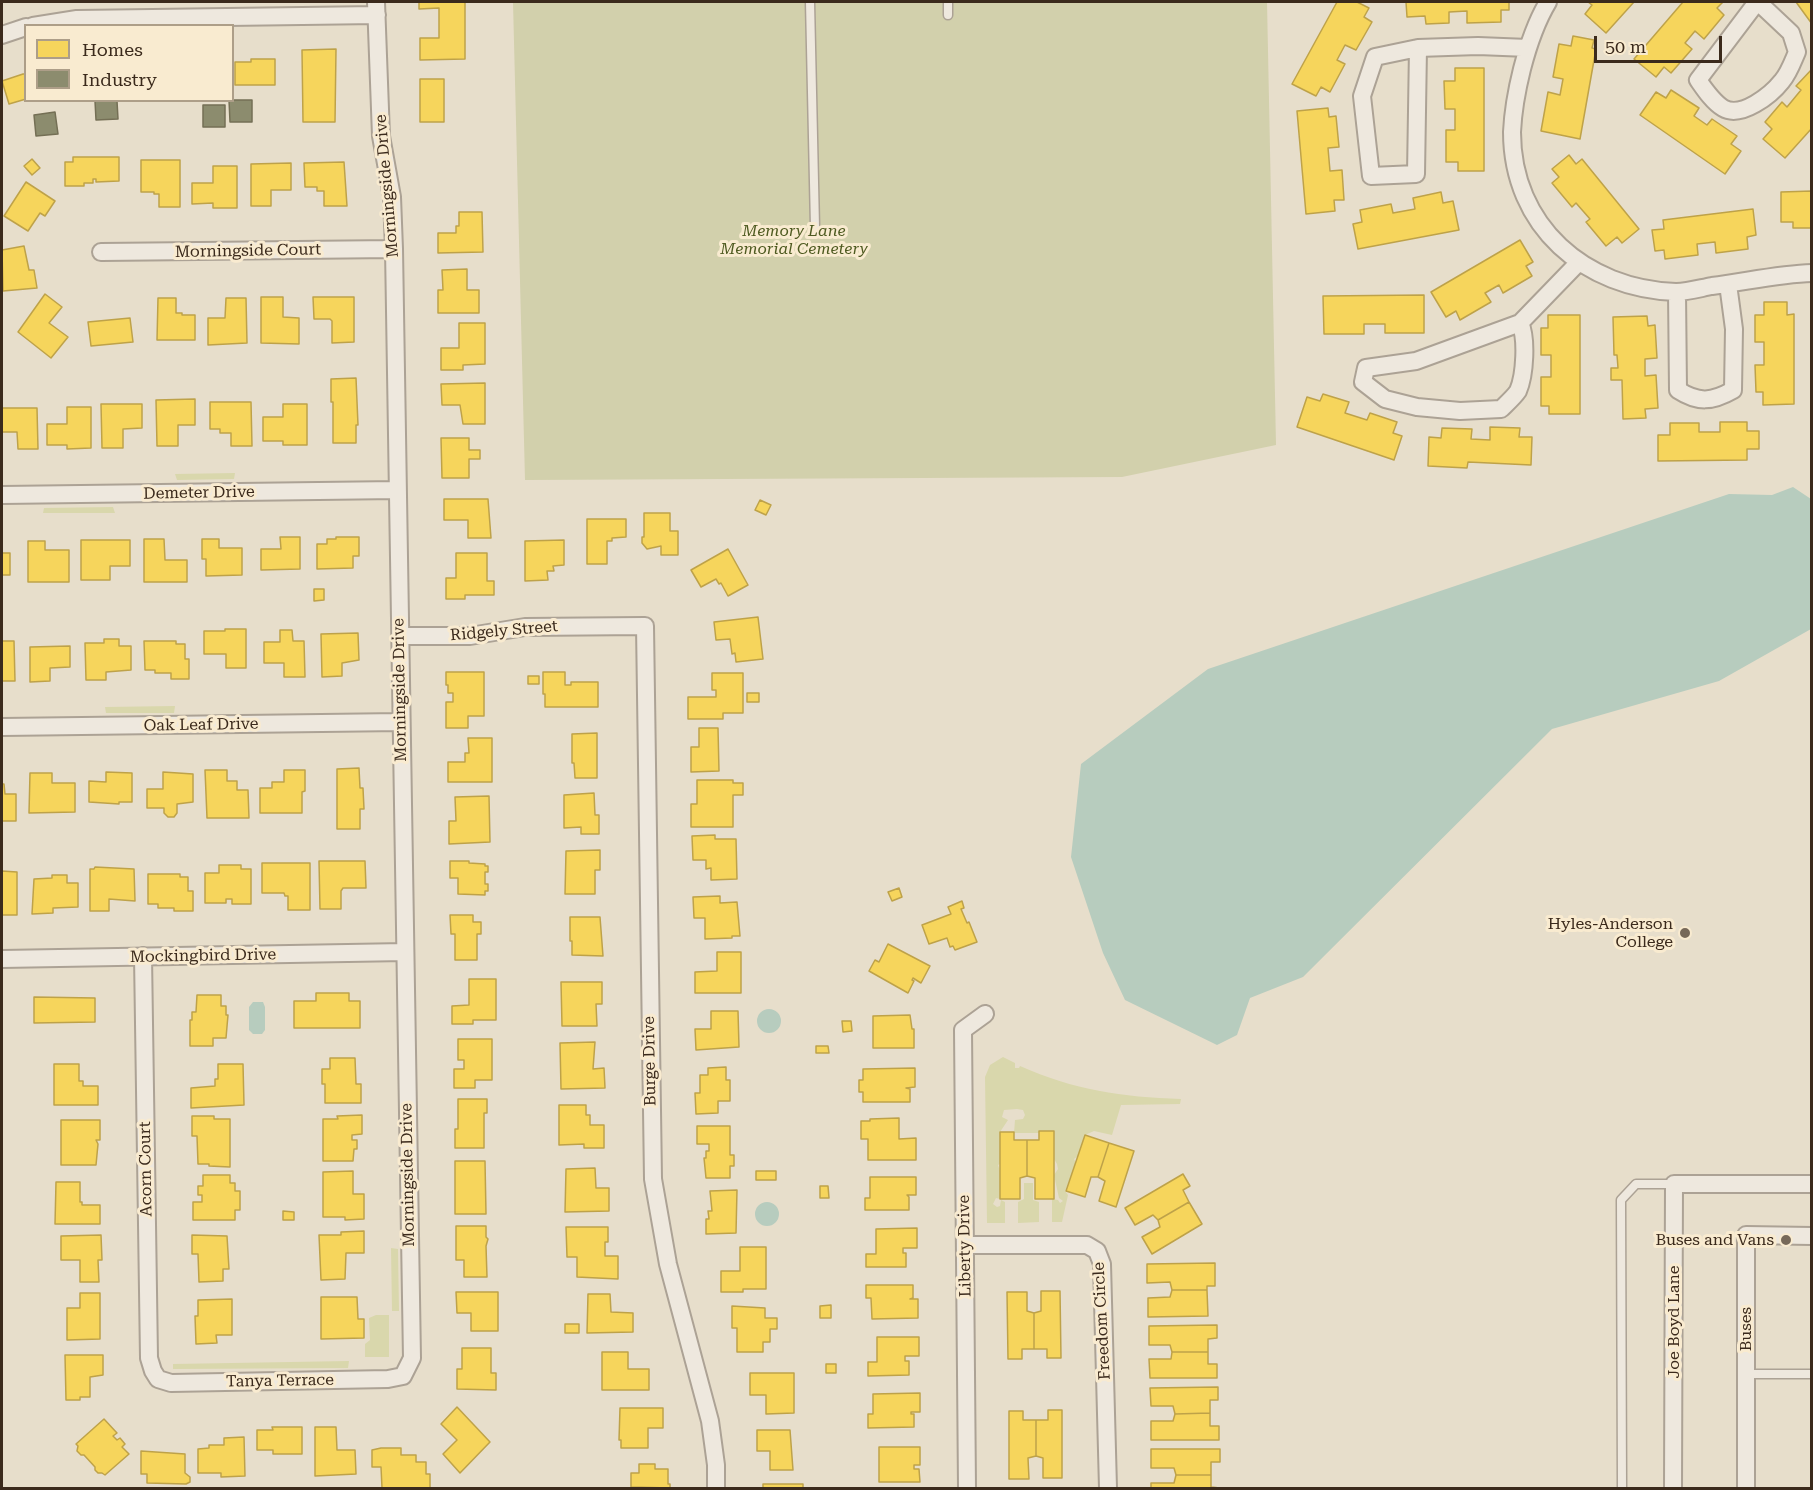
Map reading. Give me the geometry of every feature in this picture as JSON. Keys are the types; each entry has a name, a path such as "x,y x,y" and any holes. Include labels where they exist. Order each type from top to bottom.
{"street":[{"path":"1548,2 1528,48 1517,90 1512,132 1516,169 1524,194 1552,241 1579,262 1605,276 1627,283 1677,292 1812,273"},
{"path":"1757,2 1791,33 1797,52 1783,81 1761,100 1742,111 1724,109 1698,81 1757,2"},
{"path":"46,24 77,19 376,8"},
{"name":"Morningside Drive","path":"376,8 381,136 392,197 394,249 412,1358 403,1376"},
{"path":"2,35 24,28"},
{"path":"1418,48 1416,174 1371,176 1362,96 1375,57 1418,48 1478,46 1528,48"},
{"name":"Morningside Court","path":"101,252 394,249"},
{"path":"1520,323 1525,334 1524,361 1520,381 1517,391 1501,409 1460,411 1417,407 1385,399 1363,382 1366,368 1416,361 1520,323 1579,262"},
{"path":"1677,292 1678,390 1691,398 1717,399 1733,390 1734,329 1728,284"},
{"name":"Demeter Drive","path":"2,495 397,490"},
{"name":"Ridgely Street","path":"400,636 470,636 525,627 645,626"},
{"name":"Burge Drive","path":"645,626 653,1179 668,1264 710,1421 716,1465 716,1488"},
{"name":"Oak Leaf Drive","path":"2,727 400,722"},
{"name":"Mockingbird Drive","path":"2,959 405,952"},
{"name":"Acorn Court","path":"143,956 149,1358 158,1379"},
{"name":"Liberty Drive","path":"967,1488 963,1030 985,1014"},
{"path":"1674,1184 1812,1184"},
{"name":"Joe Boyd Lane","path":"1673,1488 1674,1184"},
{"name":"Buses","path":"1746,1488 1746,1235 1812,1236"},
{"name":"Freedom Circle","path":"966,1245 1087,1245 1097,1251 1102,1264 1108,1488"},
{"name":"Tanya Terrace","path":"158,1379 171,1383 388,1379 403,1376"}],"lane":[{"path":"810,2 815,227"},
{"path":"948,2 948,15"},
{"path":"1622,1488 1621,1200 1636,1184 1674,1184"},
{"path":"1747,1374 1812,1374"}],"shaded area":[{"path":"235,473 234,479 177,480 175,474"},
{"path":"1793,487 1811,499 1811,629 1719,681 1552,729 1303,977 1250,998 1237,1035 1217,1045 1125,1000 1103,953 1071,857 1081,764 1208,669 1729,494 1772,495"},
{"path":"113,507 115,513 43,513 44,508"},
{"path":"175,706 174,713 106,713 105,707"},
{"path":"253,1002 263,1002 265,1007 265,1030 262,1034 253,1034 249,1030 249,1007"},
{"path":"769,1009 777,1013 781,1021 777,1029 769,1033 761,1029 757,1021 761,1013"},
{"path":"1003,1057 1015,1063 1015,1068 1020,1066 1060,1081 1118,1094 1181,1099 1180,1104 1121,1105 1112,1135 1094,1131 1085,1135 1078,1156 1074,1159 1076,1163 1065,1191 1068,1195 1062,1222 1052,1222 1052,1199 1060,1203 1063,1201 1059,1198 1054,1175 1058,1169 1057,1164 1039,1133 1014,1133 1015,1120 1023,1119 1025,1115 1023,1110 1004,1110 1002,1117 1008,1120 1000,1132 1000,1164 998,1165 1000,1199 996,1198 993,1204 997,1207 1000,1206 1001,1200 1005,1202 1005,1223 987,1223 985,1077 990,1065"},
{"path":"1024,1183 1033,1183 1033,1200 1039,1202 1039,1222 1018,1223 1018,1202 1024,1199"},
{"path":"767,1202 775,1206 779,1214 775,1222 767,1226 759,1222 755,1214 759,1206"},
{"path":"391,1248 398,1249 399,1311 392,1311"},
{"path":"376,1315 389,1315 389,1357 365,1357 365,1344 370,1340 369,1318"},
{"path":"349,1361 348,1368 173,1369 173,1364"}],"green space":[{"name":"Memory Lane Memorial Cemetery","path":"513,2 1267,2 1276,445 1122,477 525,480"}],"building: Homes":[{"path":"419,2 465,2 465,59 420,60 420,38 439,38 439,8 419,9"},
{"path":"1337,2 1357,2 1369,8 1364,17 1372,22 1356,50 1345,45 1337,60 1345,64 1330,92 1321,87 1316,96 1292,84"},
{"path":"1406,2 1509,2 1509,10 1501,10 1501,22 1467,23 1467,11 1449,12 1449,23 1426,24 1425,16 1407,17"},
{"path":"1588,2 1634,2 1606,33 1585,14 1592,5"},
{"path":"1683,2 1723,2 1717,8 1724,15 1704,39 1695,31 1685,43 1692,49 1671,73 1664,67 1656,77 1634,59"},
{"path":"1796,2 1812,2 1812,24"},
{"path":"1573,36 1594,40 1592,48 1596,49 1580,139 1541,131 1548,92 1560,95 1563,79 1553,77 1559,44 1571,46"},
{"path":"336,49 335,122 303,122 302,50"},
{"path":"251,59 275,59 275,85 235,85 235,62 251,62"},
{"path":"1455,68 1484,68 1484,171 1458,171 1458,162 1446,162 1446,130 1455,130 1455,109 1445,109 1444,81 1455,81"},
{"path":"1812,69 1812,128 1785,158 1763,139 1772,129 1765,122 1782,102 1787,107 1801,90 1796,86"},
{"path":"24,74 24,100 9,104 2,81"},
{"path":"420,79 444,79 444,122 420,122"},
{"path":"1671,90 1699,108 1694,116 1707,125 1712,119 1737,136 1731,144 1741,151 1725,174 1640,115 1656,92 1666,98"},
{"path":"1328,108 1329,117 1336,116 1339,147 1328,148 1330,171 1342,170 1344,200 1334,200 1335,211 1306,214 1297,111"},
{"path":"1569,155 1576,164 1582,159 1639,229 1622,243 1617,237 1606,246 1586,222 1590,219 1576,203 1572,207 1552,183 1559,177 1552,169"},
{"path":"73,157 119,157 119,181 96,182 96,179 93,179 93,183 84,183 84,186 65,186 65,162 73,162"},
{"path":"32,159 40,168 32,175 24,166"},
{"path":"141,160 180,160 180,207 159,207 159,194 141,192"},
{"path":"344,162 347,206 324,206 324,191 317,191 317,187 305,187 304,163"},
{"path":"291,163 291,190 271,190 271,206 251,206 251,164"},
{"path":"213,166 237,166 237,208 213,208 213,203 192,204 192,183 213,183"},
{"path":"26,182 55,201 45,216 40,213 28,231 4,216"},
{"path":"1812,191 1812,228 1793,228 1793,222 1781,222 1781,192"},
{"path":"1441,192 1443,203 1453,201 1459,230 1358,249 1353,224 1362,222 1360,210 1391,204 1393,213 1415,209 1413,198"},
{"path":"1753,209 1756,235 1747,237 1748,249 1716,253 1715,242 1697,244 1698,255 1665,259 1664,250 1655,251 1652,230 1664,229 1663,220"},
{"path":"459,212 482,212 483,252 438,253 438,233 456,233 456,226 459,226"},
{"path":"1520,240 1533,262 1526,266 1532,276 1503,293 1499,285 1485,293 1491,302 1460,320 1456,311 1446,317 1431,292"},
{"path":"24,246 29,270 34,270 37,288 3,291 2,250"},
{"path":"467,269 467,290 479,290 479,313 438,313 438,290 443,290 442,270"},
{"path":"45,294 62,307 49,323 68,337 51,358 18,332"},
{"path":"1424,295 1424,333 1385,333 1385,324 1364,324 1364,334 1324,334 1323,296"},
{"path":"261,297 283,297 283,317 299,318 299,344 261,343"},
{"path":"313,297 354,297 354,342 332,343 332,321 314,319"},
{"path":"158,298 176,298 176,313 195,315 195,340 157,340"},
{"path":"226,298 246,298 247,343 208,345 208,318 225,318"},
{"path":"1764,302 1787,302 1787,315 1794,314 1794,404 1763,405 1763,392 1756,392 1755,365 1764,365 1764,342 1755,342 1755,315 1764,315"},
{"path":"1548,315 1580,315 1580,414 1549,414 1549,406 1541,406 1541,377 1551,377 1551,355 1541,355 1541,328 1548,328"},
{"path":"1647,316 1648,326 1655,325 1657,358 1645,359 1645,376 1656,375 1658,408 1645,409 1646,418 1623,419 1622,380 1611,380 1611,368 1618,368 1617,355 1614,355 1613,317"},
{"path":"130,318 133,342 91,346 88,322"},
{"path":"459,323 485,323 485,364 463,365 463,370 441,370 441,348 459,348"},
{"path":"356,378 358,425 356,425 356,443 333,443 331,379"},
{"path":"485,383 485,424 463,424 460,405 442,405 441,384"},
{"path":"1323,394 1349,402 1345,413 1367,420 1370,413 1397,422 1393,433 1402,436 1394,460 1297,427 1307,397 1320,401"},
{"path":"195,399 195,425 178,425 178,446 157,446 156,400"},
{"path":"210,402 251,402 252,446 231,446 231,433 220,433 220,429 210,429"},
{"path":"101,404 142,404 142,428 123,429 123,448 102,448"},
{"path":"283,404 307,404 307,445 283,445 283,441 263,441 263,417 283,417"},
{"path":"67,407 91,407 91,448 67,449 67,445 47,445 47,424 67,424"},
{"path":"2,408 37,408 38,449 18,449 17,432 2,432"},
{"path":"1720,422 1747,422 1747,431 1759,431 1759,449 1747,449 1747,460 1658,461 1658,435 1670,435 1670,423 1699,423 1699,432 1720,432"},
{"path":"1490,427 1520,428 1519,437 1532,437 1531,465 1468,462 1467,468 1428,466 1429,437 1441,438 1442,428 1472,429 1471,439 1490,440"},
{"path":"441,438 469,438 469,450 480,450 480,459 469,459 469,478 442,478"},
{"path":"444,499 488,499 491,538 468,538 468,520 444,520"},
{"path":"760,500 771,505 766,515 755,510"},
{"path":"644,513 670,513 670,531 678,531 678,555 661,555 661,546 647,549 642,543"},
{"path":"587,519 626,519 626,537 612,538 612,541 607,541 607,564 587,564"},
{"path":"280,537 300,537 300,569 261,570 261,549 281,549"},
{"path":"336,537 359,537 359,556 353,556 353,568 317,569 317,544 327,544 327,539 336,539"},
{"path":"144,539 164,539 165,560 187,560 187,582 144,582"},
{"path":"202,539 219,539 219,548 242,548 242,575 206,576 206,559 202,559"},
{"path":"81,540 130,540 130,566 110,566 110,580 81,580"},
{"path":"564,540 564,565 553,566 554,571 547,571 548,580 525,581 525,541"},
{"path":"28,541 45,541 45,550 69,550 69,582 28,582"},
{"path":"728,549 748,585 728,596 716,579 701,587 691,570"},
{"path":"2,553 10,553 10,575 2,575"},
{"path":"456,553 487,553 487,581 494,581 494,595 465,595 465,599 446,599 446,578 456,578"},
{"path":"314,589 324,589 324,600 314,601"},
{"path":"758,617 763,659 736,662 735,653 732,654 730,639 716,640 714,622"},
{"path":"225,629 246,629 246,668 226,668 226,654 204,654 204,631 225,631"},
{"path":"280,630 292,630 293,641 304,641 305,677 284,677 284,663 264,663 264,642 280,642"},
{"path":"358,633 359,660 342,663 342,676 322,677 321,634"},
{"path":"104,639 119,639 119,646 131,646 131,670 106,672 106,680 86,680 85,643 104,643"},
{"path":"2,641 14,641 15,681 2,681"},
{"path":"144,641 176,641 176,644 185,644 185,659 189,659 189,679 171,679 171,673 155,673 155,670 145,670"},
{"path":"70,646 70,667 50,668 50,681 30,682 30,647"},
{"path":"446,672 484,672 484,716 468,716 468,728 446,728 446,702 453,702 453,693 448,693"},
{"path":"543,672 565,672 565,685 571,685 571,682 598,682 598,707 545,707"},
{"path":"712,673 743,673 743,713 723,713 723,719 688,719 688,697 716,697 716,690 712,690"},
{"path":"528,676 539,676 539,684 528,684"},
{"path":"747,693 759,693 759,702 747,702"},
{"path":"699,728 718,728 719,771 691,772 691,747 699,747"},
{"path":"597,733 597,778 575,778 574,763 572,763 572,734"},
{"path":"468,738 492,738 492,782 448,782 448,762 465,762 465,753 469,753"},
{"path":"359,768 364,809 360,809 360,829 337,829 337,769"},
{"path":"205,770 227,770 227,781 237,781 237,790 248,790 249,818 207,818"},
{"path":"284,770 305,770 302,813 260,813 260,788 272,788 272,782 284,782"},
{"path":"106,772 132,773 132,802 119,802 119,804 89,802 89,781 106,782"},
{"path":"163,772 193,774 193,802 177,804 177,813 174,817 168,817 164,813 164,808 147,808 147,789 163,789"},
{"path":"30,773 52,773 52,783 75,783 75,812 29,813"},
{"path":"697,780 733,780 733,783 743,783 743,795 733,795 733,827 691,827 691,804 697,804"},
{"path":"2,784 4,784 5,794 16,794 16,821 2,821"},
{"path":"594,793 595,815 599,815 599,834 581,834 581,827 564,828 564,795"},
{"path":"489,796 490,842 449,844 449,821 456,821 455,797"},
{"path":"715,835 715,839 736,839 737,879 711,880 711,868 706,869 706,860 693,860 692,836"},
{"path":"600,850 600,870 595,870 595,894 565,894 566,851"},
{"path":"319,861 365,861 366,888 343,888 341,909 320,909"},
{"path":"450,861 469,861 469,863 488,866 488,872 485,872 485,884 488,884 488,891 485,891 485,895 458,894 458,878 450,878"},
{"path":"262,863 310,863 310,910 288,910 288,896 284,893 262,893"},
{"path":"219,865 241,865 241,869 251,869 251,904 232,904 232,899 226,899 226,903 205,903 205,873 219,873"},
{"path":"95,867 134,869 135,901 109,899 109,911 90,911 90,869"},
{"path":"2,871 17,872 17,915 2,915"},
{"path":"148,874 180,874 180,877 188,877 188,891 193,891 193,911 174,911 174,908 158,908 158,904 148,904"},
{"path":"52,875 67,875 67,883 78,883 78,907 53,908 53,913 32,914 34,879 52,878"},
{"path":"899,888 902,897 892,901 888,892"},
{"path":"720,896 720,903 737,902 740,936 705,939 705,918 694,918 693,897"},
{"path":"962,901 964,908 961,909 977,942 955,950 953,946 950,947 947,938 929,944 922,925 951,914 948,907"},
{"path":"450,915 473,915 473,922 481,922 481,934 477,934 477,960 455,960 455,934 451,934"},
{"path":"570,917 600,917 603,956 572,955"},
{"path":"888,944 930,966 921,983 913,978 914,981 908,993 869,971 875,960 879,962"},
{"path":"717,952 741,952 741,993 695,993 695,972 717,971"},
{"path":"469,979 496,979 496,1020 473,1020 473,1024 452,1024 452,1006 469,1005"},
{"path":"561,982 602,982 602,1004 596,1004 597,1026 562,1026"},
{"path":"316,993 349,993 349,1001 360,1001 360,1028 294,1028 294,1001 316,1001"},
{"path":"197,995 221,995 221,1006 226,1006 226,1015 228,1015 226,1038 213,1038 213,1046 190,1046 190,1020 192,1020 192,1012 196,1012"},
{"path":"34,997 95,998 95,1022 34,1023"},
{"path":"711,1011 738,1011 739,1047 696,1050 695,1029 711,1029"},
{"path":"910,1015 912,1029 914,1029 914,1048 873,1048 873,1016"},
{"path":"842,1021 851,1021 852,1031 843,1032"},
{"path":"458,1039 492,1039 492,1080 475,1080 475,1088 454,1088 454,1069 464,1069 464,1060 458,1060"},
{"path":"595,1042 593,1069 604,1068 605,1088 561,1089 560,1043"},
{"path":"816,1046 828,1046 829,1053 816,1053"},
{"path":"330,1058 355,1058 356,1084 361,1084 361,1103 325,1103 322,1069 330,1069"},
{"path":"54,1064 79,1064 79,1081 83,1081 83,1086 98,1086 98,1105 54,1105"},
{"path":"218,1064 243,1064 244,1105 191,1108 191,1088 215,1086 215,1079 218,1079"},
{"path":"726,1067 726,1080 730,1080 730,1101 718,1101 718,1113 696,1114 695,1093 700,1093 700,1075 708,1075 708,1068"},
{"path":"915,1068 915,1087 906,1088 910,1089 910,1102 863,1102 863,1092 859,1092 859,1080 863,1080 863,1069"},
{"path":"458,1099 487,1099 487,1113 484,1113 484,1148 455,1148 455,1129 458,1129"},
{"path":"559,1105 586,1105 586,1115 590,1115 590,1125 604,1125 604,1148 584,1148 584,1144 559,1145"},
{"path":"362,1115 362,1134 352,1135 352,1140 357,1140 353,1161 323,1161 323,1119"},
{"path":"192,1116 230,1119 230,1167 198,1164 197,1136 192,1136"},
{"path":"899,1118 899,1139 916,1138 916,1160 868,1160 868,1139 861,1139 861,1121"},
{"path":"61,1120 100,1120 100,1140 96,1140 98,1144 96,1165 61,1165"},
{"path":"697,1126 730,1126 730,1155 734,1155 734,1166 730,1166 730,1178 706,1178 704,1158 706,1158 706,1151 709,1151 709,1144 697,1144"},
{"path":"1039,1131 1054,1131 1054,1199 1035,1199 1035,1178 1027,1176 1027,1140 1039,1140"},
{"path":"1000,1132 1014,1132 1014,1140 1027,1140 1027,1176 1020,1178 1020,1199 1000,1199"},
{"path":"1085,1135 1109,1143 1098,1177 1091,1177 1085,1197 1066,1191"},
{"path":"1109,1143 1134,1151 1116,1207 1099,1201 1105,1181 1098,1177"},
{"path":"455,1161 485,1161 486,1214 455,1214"},
{"path":"595,1168 596,1188 609,1188 609,1211 565,1212 566,1169"},
{"path":"353,1171 353,1194 364,1194 364,1219 345,1220 345,1217 323,1217 323,1172"},
{"path":"756,1171 776,1171 776,1180 756,1180"},
{"path":"1183,1174 1190,1186 1183,1190 1189,1202 1158,1220 1153,1215 1135,1225 1125,1208"},
{"path":"203,1175 230,1175 230,1183 235,1183 235,1191 240,1191 240,1210 235,1210 235,1220 193,1220 193,1202 202,1202 202,1195 198,1195 198,1186 203,1186"},
{"path":"870,1177 916,1177 916,1195 907,1195 909,1210 865,1210 865,1198 870,1198"},
{"path":"56,1182 80,1182 80,1202 82,1205 100,1205 100,1224 55,1224"},
{"path":"820,1186 828,1186 829,1198 820,1198"},
{"path":"737,1190 736,1233 706,1234 708,1211 712,1211 710,1191"},
{"path":"1189,1202 1202,1224 1152,1254 1142,1237 1160,1227 1158,1220"},
{"path":"283,1211 294,1212 294,1220 283,1220"},
{"path":"456,1226 486,1226 487,1277 464,1277 464,1260 456,1260"},
{"path":"566,1227 608,1227 605,1256 618,1256 618,1279 577,1277 577,1257 567,1257"},
{"path":"917,1228 917,1248 903,1248 903,1253 906,1253 906,1267 866,1267 866,1254 876,1254 876,1229"},
{"path":"364,1231 364,1253 346,1253 345,1279 321,1280 319,1235 341,1235 341,1232"},
{"path":"101,1235 102,1260 98,1260 99,1282 80,1282 80,1260 61,1260 61,1236"},
{"path":"192,1235 227,1236 229,1269 223,1269 223,1281 199,1282 198,1254 192,1254"},
{"path":"740,1247 766,1247 766,1289 721,1292 721,1271 740,1271"},
{"path":"1215,1263 1215,1286 1207,1286 1207,1290 1172,1290 1170,1282 1147,1283 1147,1264"},
{"path":"866,1285 913,1285 913,1298 910,1299 918,1299 918,1318 872,1319 871,1298 866,1298"},
{"path":"1172,1290 1207,1290 1208,1316 1148,1317 1148,1298 1170,1297"},
{"path":"1041,1291 1060,1291 1061,1358 1047,1358 1047,1349 1034,1349 1034,1313 1041,1311"},
{"path":"456,1292 498,1292 498,1331 471,1331 471,1313 457,1313"},
{"path":"1007,1292 1027,1292 1027,1311 1034,1313 1034,1349 1022,1349 1022,1359 1008,1359"},
{"path":"80,1293 100,1293 100,1339 67,1340 67,1308 80,1308"},
{"path":"588,1294 610,1294 611,1312 633,1313 633,1332 587,1333"},
{"path":"321,1297 357,1297 358,1319 364,1319 364,1338 321,1339"},
{"path":"232,1299 232,1335 216,1335 217,1343 196,1344 195,1316 198,1316 198,1300"},
{"path":"831,1305 831,1318 820,1318 820,1306"},
{"path":"732,1306 765,1308 765,1318 777,1318 777,1329 770,1329 770,1342 763,1342 763,1352 737,1352 737,1328 732,1328"},
{"path":"565,1324 579,1324 579,1333 565,1333"},
{"path":"1217,1325 1217,1338 1208,1339 1208,1352 1172,1352 1170,1345 1149,1345 1149,1326"},
{"path":"877,1337 919,1337 919,1356 905,1356 905,1361 909,1361 909,1375 868,1376 868,1362 877,1362"},
{"path":"462,1348 491,1348 491,1373 496,1373 496,1390 457,1389 457,1369 462,1369"},
{"path":"602,1352 628,1352 628,1369 649,1369 649,1390 602,1390"},
{"path":"1172,1352 1208,1352 1208,1364 1217,1364 1217,1378 1150,1378 1149,1359 1171,1359"},
{"path":"65,1355 103,1355 103,1375 90,1377 90,1397 66,1400"},
{"path":"826,1364 836,1364 836,1373 826,1373"},
{"path":"750,1373 794,1373 794,1413 766,1414 766,1395 750,1395"},
{"path":"1218,1387 1218,1400 1210,1400 1210,1413 1175,1414 1173,1406 1151,1406 1150,1388"},
{"path":"920,1393 920,1412 911,1412 914,1414 914,1427 868,1428 868,1414 873,1414 873,1394"},
{"path":"457,1407 490,1442 460,1473 443,1454 457,1440 441,1424"},
{"path":"620,1408 663,1408 663,1428 648,1428 648,1448 621,1448"},
{"path":"1048,1410 1062,1410 1062,1478 1043,1478 1043,1458 1036,1456 1036,1420 1048,1420"},
{"path":"1009,1411 1023,1411 1023,1420 1036,1420 1036,1456 1028,1458 1029,1479 1009,1479"},
{"path":"1210,1413 1210,1426 1219,1426 1219,1440 1151,1440 1151,1421 1173,1421 1175,1414"},
{"path":"104,1419 117,1433 113,1436 117,1440 120,1438 125,1444 122,1447 129,1454 105,1475 98,1473 84,1455 77,1451 76,1444"},
{"path":"272,1427 302,1427 302,1454 273,1454 273,1450 257,1450 257,1430 273,1430"},
{"path":"315,1427 336,1427 337,1450 355,1450 356,1474 315,1476"},
{"path":"757,1430 790,1430 793,1470 770,1470 770,1451 757,1451"},
{"path":"244,1437 245,1476 221,1477 221,1473 198,1473 198,1449 209,1448 209,1445 224,1445 224,1438"},
{"path":"879,1447 920,1447 920,1465 914,1465 914,1469 919,1469 920,1482 879,1482"},
{"path":"401,1448 401,1455 416,1455 416,1462 426,1462 426,1474 430,1474 430,1488 382,1488 381,1467 372,1467 372,1450"},
{"path":"1151,1449 1220,1449 1220,1462 1211,1462 1211,1475 1176,1475 1174,1468 1151,1468"},
{"path":"141,1451 185,1454 185,1473 190,1477 190,1482 186,1484 147,1483 147,1474 141,1474"},
{"path":"639,1464 655,1464 655,1469 668,1469 670,1488 631,1487 631,1473 639,1473"},
{"path":"1176,1475 1211,1475 1211,1487 1220,1488 1151,1488 1151,1483 1174,1483"},
{"path":"763,1484 803,1484 803,1488 763,1488"}],"building: Industry":[{"path":"252,100 252,122 230,122 229,102"},
{"path":"95,102 117,102 118,119 96,120"},
{"path":"203,105 225,105 225,127 203,127"},
{"path":"55,112 58,134 36,136 34,115"}],"place":[{"name":"Hyles-Anderson College","path":"1685,933"},
{"name":"Buses and Vans","path":"1786,1240"}]}
